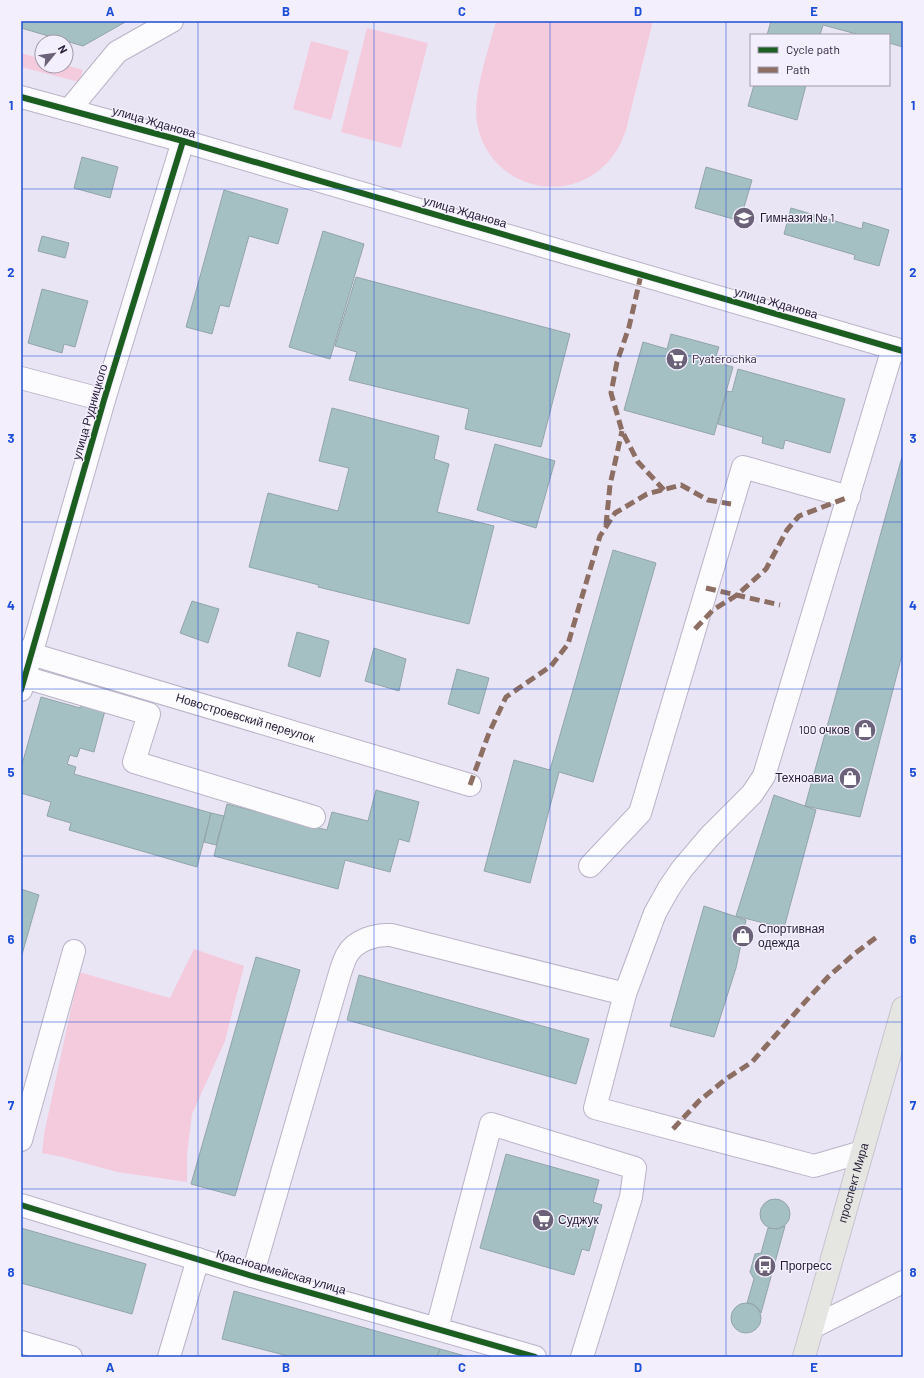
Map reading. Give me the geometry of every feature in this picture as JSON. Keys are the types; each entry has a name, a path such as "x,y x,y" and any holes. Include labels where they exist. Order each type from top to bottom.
{"main road":[{"name":"проспект Мира","path":"804,1357 903,1008"}],"street":[{"path":"69,110 117,52 172,21"},
{"name":"улица Жданова","path":"21,97 183,141 898,350"},
{"name":"улица Рудницкого","path":"23,683 26,653 183,141"},
{"path":"862,1152 814,1166 595,1108 625,994 656,913 669,888 697,850 752,794 764,776 849,497 898,350"},
{"path":"21,378 104,400"},
{"path":"590,866 640,813 743,466 849,497"},
{"name":"Новостроевский переулок","path":"26,653 470,785"},
{"path":"23,683 149,714 134,762 314,817"},
{"path":"252,1276 340,973 347,954 357,945 368,938 380,935 391,935 625,994"},
{"path":"21,1140 74,951"},
{"path":"437,1328 491,1124 634,1168 631,1197 582,1357"},
{"name":"Красноармейская улица","path":"21,1205 252,1276 535,1357"},
{"path":"169,1357 198,1259"},
{"path":"813,1327 903,1282"},
{"path":"21,1342 71,1357"}],"shaded area":[{"path":"496,21 653,21 626,130 612,157 595,173 575,183 554,187 533,184 514,176 497,163 484,145 477,123 477,99 482,72"},
{"path":"367,28 428,43 401,148 341,132"},
{"path":"311,41 349,51 331,120 293,109"},
{"path":"21,53 34,57 34,70 21,67"},
{"path":"74,67 83,70 79,82 48,74 74,74"},
{"path":"194,949 244,966 225,1041 192,1114 187,1154 187,1182 117,1172 42,1153 44,1134 79,972 170,998"}],"building":[{"path":"21,21 127,21 83,46 74,43 74,34 42,34 21,28"},
{"path":"771,21 903,21 903,47 890,43 890,34 856,34 823,25 820,34 767,34"},
{"path":"754,86 806,86 797,120 748,106"},
{"path":"82,157 118,167 110,198 74,188"},
{"path":"706,167 752,180 740,221 695,208"},
{"path":"224,190 288,209 278,244 249,236 229,307 220,305 212,334 186,327"},
{"path":"791,208 862,229 863,222 889,230 879,266 854,259 855,255 784,234"},
{"path":"323,231 364,244 330,359 289,347"},
{"path":"42,236 69,243 65,258 38,251"},
{"path":"356,277 570,334 541,447 465,429 469,409 349,380 357,352 335,346"},
{"path":"42,289 88,301 75,347 64,344 62,353 28,343"},
{"path":"671,334 719,347 714,362 733,367 714,435 624,410 643,342 667,349"},
{"path":"738,369 845,399 830,453 785,440 783,449 762,443 763,437 718,424 727,391 732,392"},
{"path":"332,408 439,436 434,459 449,464 437,512 494,526 469,624 318,587 319,585 249,567 268,493 338,511 349,468 319,461"},
{"path":"495,444 555,461 536,528 477,510"},
{"path":"902,457 903,651 860,817 805,806"},
{"path":"613,550 656,563 593,782 559,772 530,883 484,871 514,760 550,770"},
{"path":"192,601 219,609 208,643 180,633"},
{"path":"297,632 329,641 320,677 288,666"},
{"path":"374,648 406,659 399,691 365,681"},
{"path":"457,669 489,678 479,714 448,704"},
{"path":"83,696 107,703 94,752 80,748 77,757 70,755 67,764 76,767 74,774 211,813 197,867 69,830 71,823 47,816 51,802 21,793 21,768 41,697 80,708"},
{"path":"376,790 419,802 409,842 399,839 390,872 345,860 338,889 214,856 227,804 327,830 332,812 368,821"},
{"path":"774,795 816,810 784,928 736,916"},
{"path":"211,813 224,816 216,845 204,842"},
{"path":"21,889 39,895 21,958"},
{"path":"704,906 746,920 736,968 714,1037 670,1026"},
{"path":"256,957 300,970 235,1196 191,1184"},
{"path":"359,975 589,1039 576,1084 347,1020"},
{"name":"Суджук","path":"506,1154 599,1180 593,1202 602,1205 589,1251 582,1249 574,1275 480,1248"},
{"path":"775,1199 786,1203 790,1214 786,1225 775,1229 764,1225 760,1214 764,1203"},
{"path":"785,1226 761,1313 753,1304 747,1303 754,1279 750,1272 755,1254 761,1253 768,1228 777,1229"},
{"path":"21,1228 146,1264 132,1314 21,1283"},
{"path":"234,1291 440,1349 437,1357 292,1357 222,1339"},
{"path":"746,1303 757,1307 761,1318 757,1329 746,1333 735,1329 731,1318 735,1307"},
{"path":"440,1349 469,1357 437,1357"}],"marked path":[{"path":"641,275 629,327 617,362 611,393 622,431 638,462 664,490"},
{"path":"606,525 610,485 622,431"},
{"path":"470,785 489,733 506,697 551,666 568,644 600,536 615,513 647,494 681,485 708,500 731,504"},
{"path":"695,629 713,610 737,595 766,569 787,530 799,516 849,497"},
{"path":"706,588 780,605"},
{"path":"673,1129 699,1101 726,1079 752,1062 828,977 854,954 878,936"}],"cycle path":[{"path":"21,97 183,141 903,351"},
{"path":"21,690 104,400 183,141"},
{"path":"21,1205 252,1276 535,1357"}],"place":[{"name":"Гимназия № 1","path":"744,218"},
{"name":"Pyaterochka","path":"677,359"},
{"name":"100 очков","path":"865,730"},
{"name":"Техноавиа","path":"850,778"},
{"name":"Спортивная одежда","path":"743,936"},
{"name":"Суджук","path":"543,1220"},
{"name":"Прогресс","path":"765,1266"}]}
